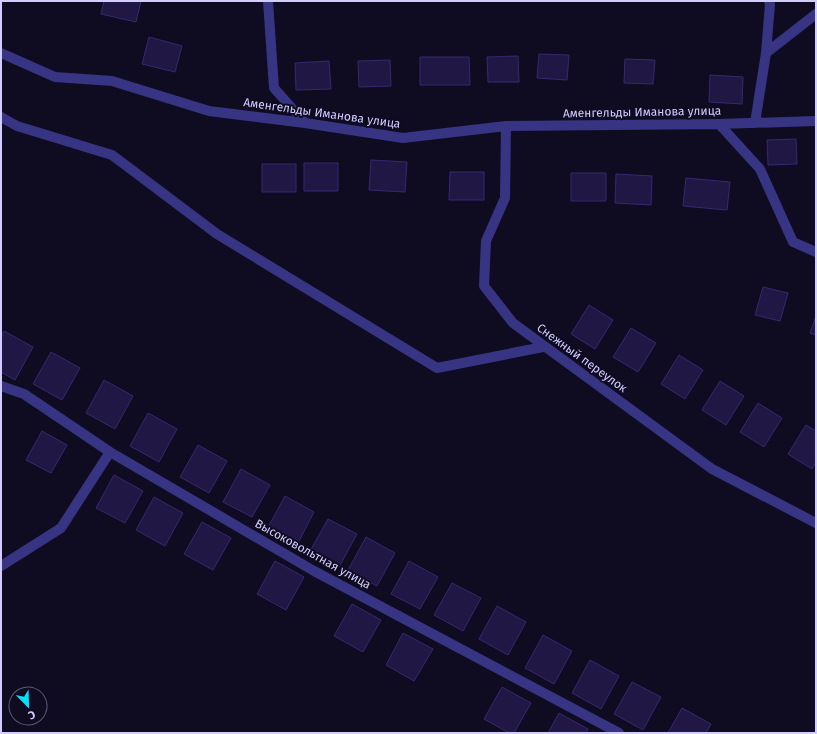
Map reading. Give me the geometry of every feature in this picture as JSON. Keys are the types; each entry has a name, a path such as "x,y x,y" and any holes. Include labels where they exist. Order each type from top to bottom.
{"street":[{"path":"268,1 274,88 305,123"},
{"path":"754,123 766,53 769,1"},
{"path":"766,53 816,14"},
{"name":"Аменгельды Иманова улица","path":"1,52 55,77 112,81 209,111 305,123 404,138 506,126 719,124 816,121"},
{"path":"1,117 17,126 112,155 217,234 437,368 544,346"},
{"path":"719,124 760,169 793,242 816,252"},
{"name":"Снежный переулок","path":"506,126 505,198 486,241 484,286 513,323 712,469 816,523"},
{"name":"Высоковольтная улица","path":"1,386 24,394 110,452 314,571 619,733"},
{"path":"1,566 61,528 110,452"}],"building":[{"path":"104,1 141,1 136,22 101,14"},
{"path":"149,37 182,46 175,72 142,64"},
{"path":"539,54 569,55 567,80 537,78"},
{"path":"518,56 519,82 488,82 487,57"},
{"path":"420,57 469,57 470,85 420,85"},
{"path":"625,59 655,60 653,84 624,83"},
{"path":"390,60 391,86 359,87 358,61"},
{"path":"329,61 331,89 296,90 295,63"},
{"path":"710,75 743,77 742,104 709,102"},
{"path":"796,139 797,164 768,165 767,140"},
{"path":"371,160 407,162 405,192 369,190"},
{"path":"304,163 338,163 338,191 304,191"},
{"path":"262,164 296,164 296,192 262,192"},
{"path":"450,172 484,172 484,200 449,200"},
{"path":"571,173 606,173 606,201 571,201"},
{"path":"616,174 652,176 651,205 615,203"},
{"path":"686,178 730,182 727,210 683,206"},
{"path":"763,287 788,293 780,321 755,315"},
{"path":"589,305 613,320 595,349 571,334"},
{"path":"816,316 816,335 810,333"},
{"path":"631,328 656,343 638,372 613,357"},
{"path":"4,331 33,347 15,380 1,372 1,336"},
{"path":"51,352 80,368 62,400 33,384"},
{"path":"679,355 703,370 685,399 661,384"},
{"path":"104,380 133,396 115,429 86,413"},
{"path":"720,381 744,396 726,425 702,410"},
{"path":"758,403 782,418 764,447 740,432"},
{"path":"148,413 177,429 159,462 130,446"},
{"path":"806,425 816,431 816,462 812,469 788,454"},
{"path":"42,431 67,445 51,473 26,460"},
{"path":"198,445 227,461 209,493 180,477"},
{"path":"241,469 270,485 252,517 223,502"},
{"path":"114,475 143,491 125,523 96,508"},
{"path":"285,496 314,512 297,545 267,529"},
{"path":"154,497 183,513 165,546 136,530"},
{"path":"328,519 357,534 339,567 310,551"},
{"path":"202,522 231,538 213,570 184,554"},
{"path":"366,537 395,553 377,586 348,570"},
{"path":"275,561 304,577 286,610 257,594"},
{"path":"409,561 438,577 420,609 391,594"},
{"path":"452,583 481,598 463,631 434,615"},
{"path":"352,604 381,620 363,652 334,636"},
{"path":"497,606 526,622 508,655 479,639"},
{"path":"403,633 433,649 414,681 386,665"},
{"path":"543,635 572,651 554,684 525,668"},
{"path":"590,660 619,676 601,709 572,693"},
{"path":"632,682 661,697 643,730 614,714"},
{"path":"502,687 531,703 514,733 509,733 484,719"},
{"path":"682,708 711,724 706,733 668,733"},
{"path":"559,713 588,729 586,733 548,733"}]}
